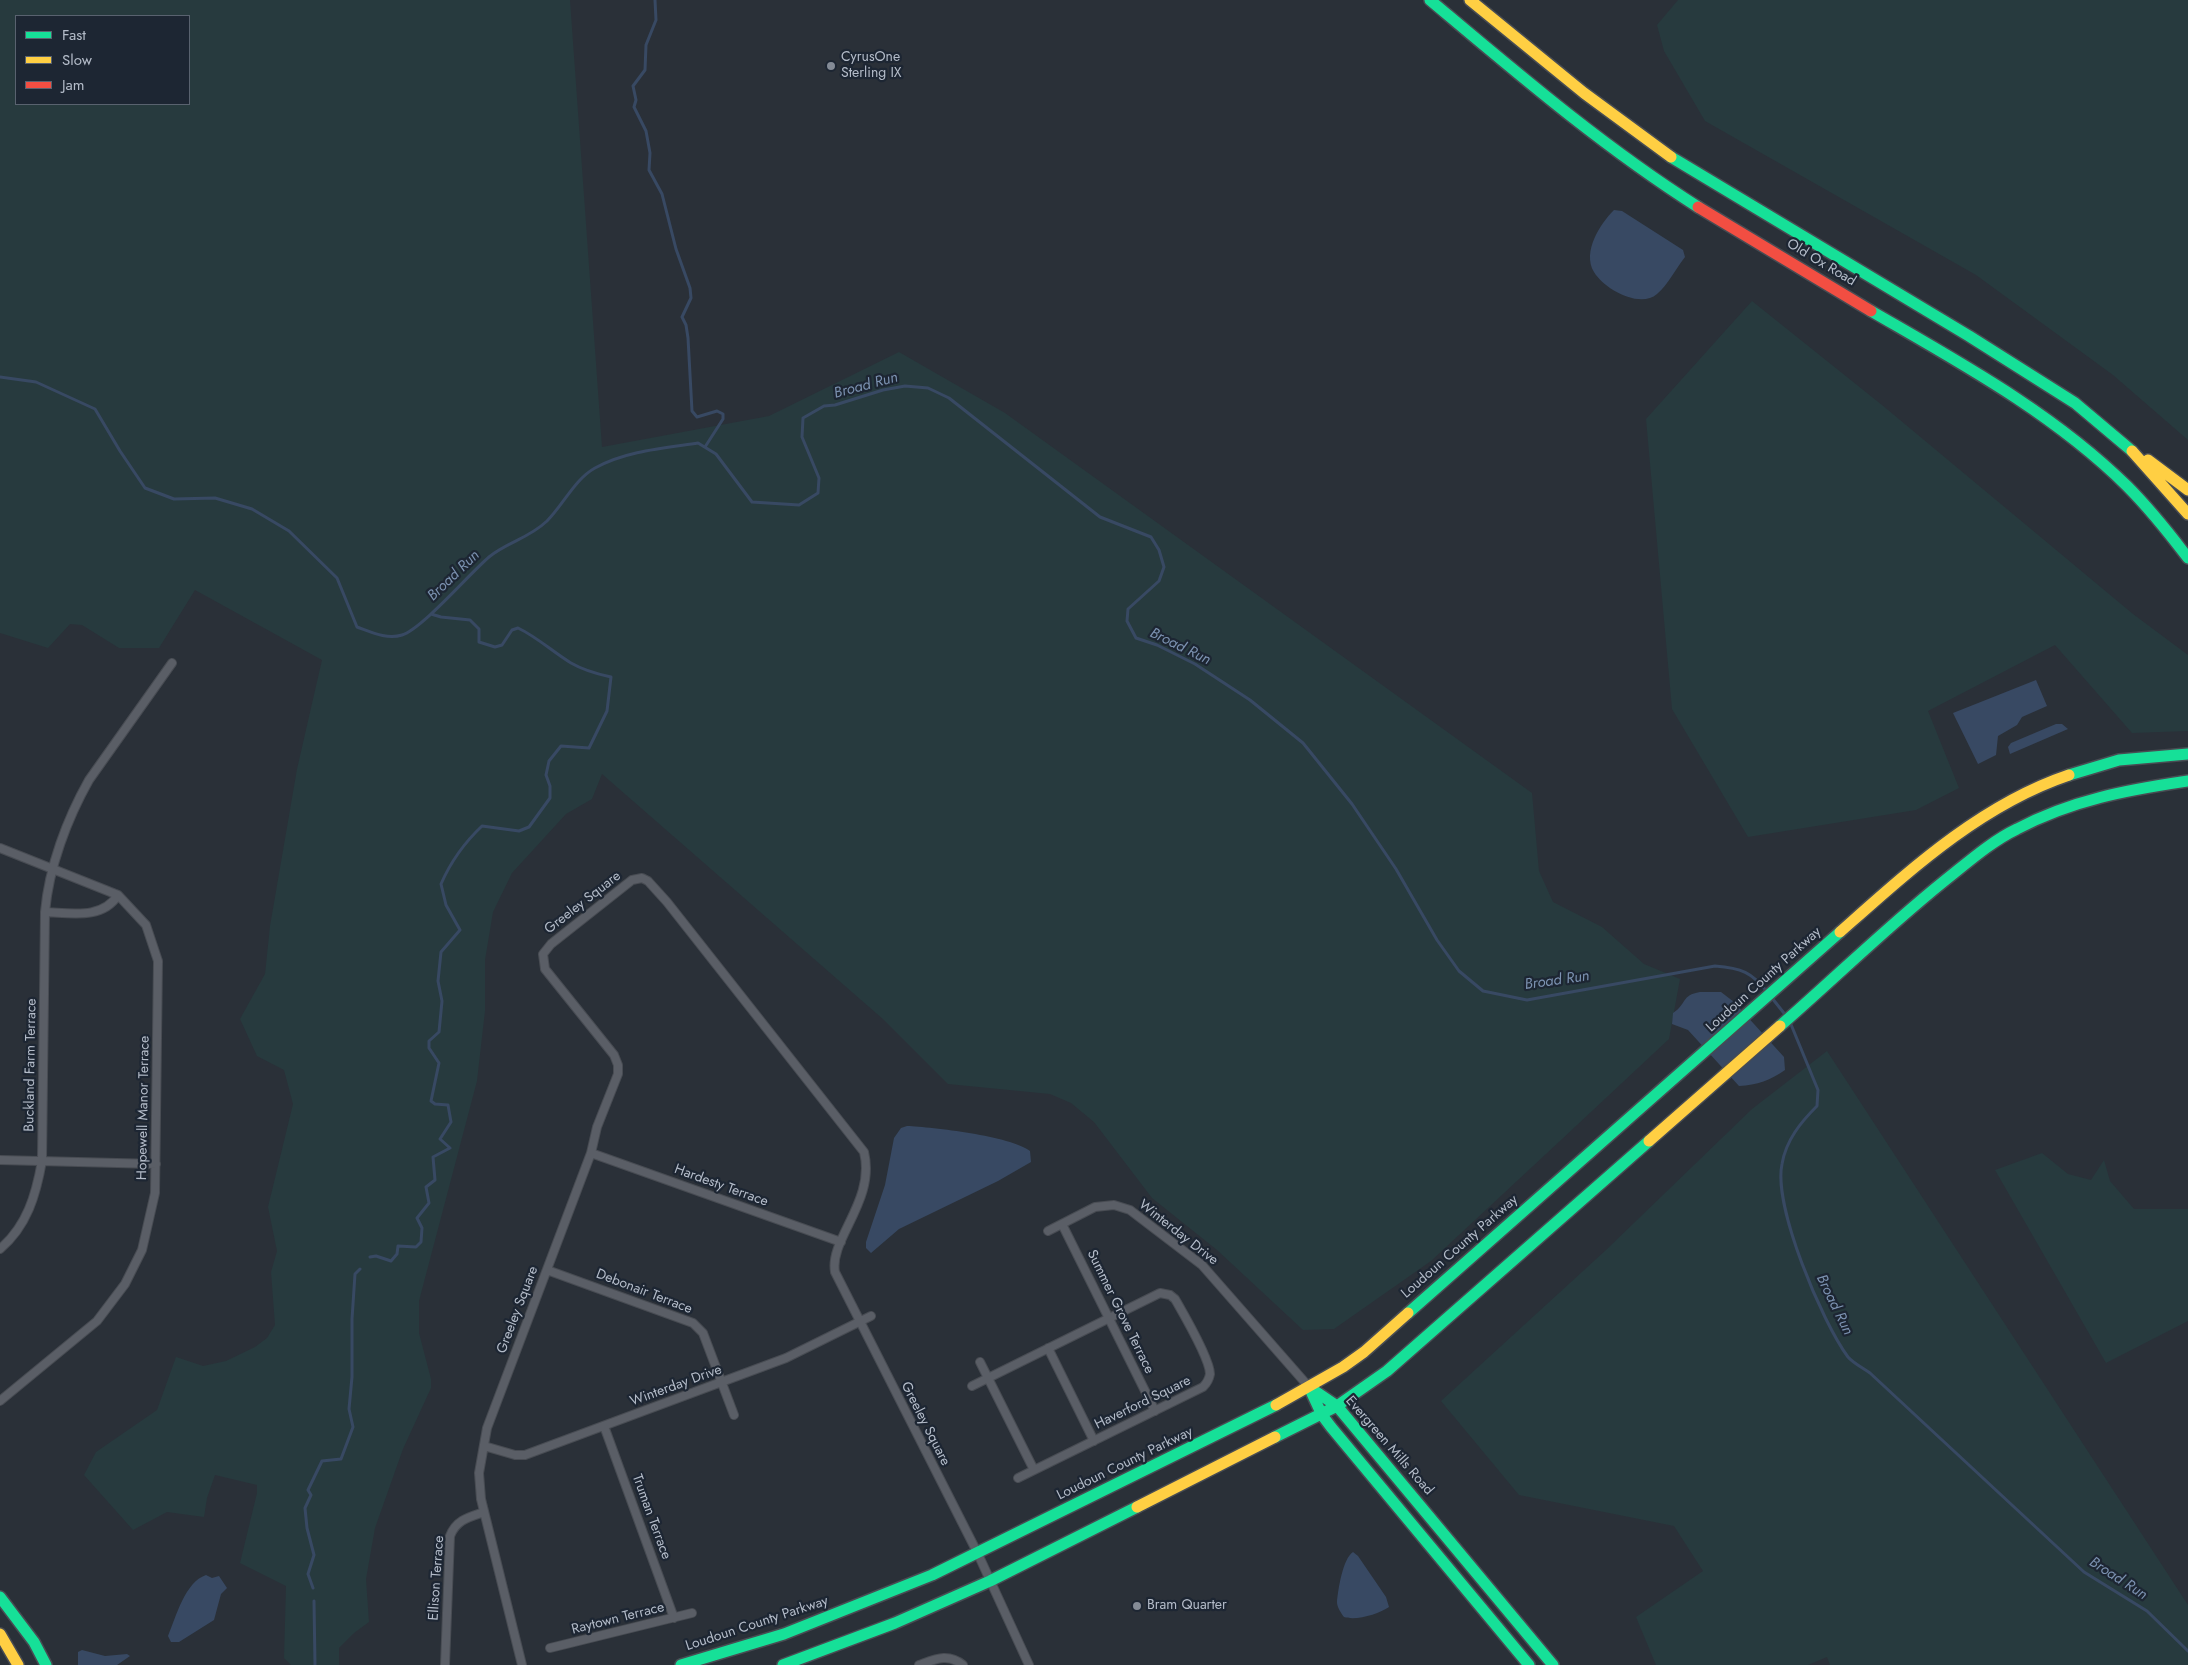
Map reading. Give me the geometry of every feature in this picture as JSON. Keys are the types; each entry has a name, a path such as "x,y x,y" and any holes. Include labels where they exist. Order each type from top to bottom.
{"main road":[{"name":"Old Ox Road","path":"1430,0 1586,130 1678,194 1957,362 2060,427 2130,489 2188,558"},
{"name":"Old Ox Road","path":"1470,0 1626,126 1682,165 1807,238 2026,371 2106,427 2128,447 2188,514"},
{"path":"2128,447 2188,490"},
{"name":"Loudoun County Parkway","path":"681,1665 784,1634 908,1585 978,1554 1309,1387 1364,1352 1914,866 1980,817 2059,778 2101,765 2121,760 2188,754"},
{"path":"783,1665 895,1622 990,1581 1337,1406 1387,1370 1798,1010 1891,924 1969,861 2016,829 2072,805 2103,796 2188,781"},
{"path":"1309,1387 1322,1415 1529,1665"},
{"name":"Evergreen Mills Road","path":"1309,1387 1337,1406 1553,1665"},
{"path":"0,1597 34,1642 46,1665"},
{"path":"0,1634 18,1665"}],"street":[{"name":"Buckland Farm Terrace","path":"0,1250 17,1232 26,1218 37,1192 42,1161 45,912 47,889 52,869 81,795 89,780 172,663"},
{"name":"Hopewell Manor Terrace","path":"0,848 118,895 139,915 146,925 158,961 155,1193 142,1250 125,1284 96,1321 83,1334 1,1398"},
{"name":"Greeley Square","path":"522,1665 479,1486 484,1446 488,1428 591,1153 597,1127 618,1074 618,1065 614,1055 545,968 543,954 551,944 632,880 642,878 648,881 667,902 864,1152 866,1162 862,1195 858,1208 841,1242 834,1264 835,1272 978,1554 1029,1665"},
{"path":"45,912 95,913 108,907 118,895"},
{"name":"Hardesty Terrace","path":"591,1153 841,1242"},
{"path":"0,1160 156,1164"},
{"name":"Winterday Drive","path":"1048,1231 1094,1207 1114,1205 1130,1210 1149,1222 1202,1265 1309,1387"},
{"name":"Summer Grove Terrace","path":"1062,1224 1155,1411"},
{"name":"Debonair Terrace","path":"547,1270 693,1323 704,1334 734,1415"},
{"name":"Haverford Square","path":"972,1386 1155,1294 1165,1293 1175,1299 1189,1326 1207,1362 1210,1374 1208,1382 1203,1387 1018,1478"},
{"name":"Winterday Drive","path":"484,1446 516,1455 525,1455 786,1358 871,1316"},
{"path":"1048,1348 1094,1441"},
{"path":"980,1362 1034,1470"},
{"name":"Truman Terrace","path":"604,1426 674,1618"},
{"name":"Ellison Terrace","path":"445,1665 450,1536 453,1527 460,1521 484,1512"},
{"name":"Raytown Terrace","path":"550,1648 692,1613"},
{"path":"919,1665 946,1657 952,1658 963,1665"}],"green space":[{"path":"0,0 570,0 602,447 769,416 899,352 1005,413 1532,793 1539,871 1553,902 1602,927 1644,964 1680,979 1669,1039 1431,1261 1334,1329 1303,1330 1217,1250 1152,1198 1094,1122 1071,1103 1050,1094 948,1084 884,1020 602,774 592,799 566,814 512,873 493,912 485,960 485,1011 477,1081 419,1301 419,1333 431,1379 431,1388 403,1449 375,1528 366,1579 369,1622 354,1633 339,1648 339,1665 291,1665 284,1658 286,1586 240,1563 257,1493 257,1485 215,1475 207,1498 204,1517 167,1512 133,1530 84,1475 96,1452 157,1410 176,1357 203,1366 226,1361 255,1347 267,1338 275,1325 271,1272 277,1251 268,1207 293,1104 284,1070 257,1056 240,1019 265,974 270,926 297,769 322,660 195,590 159,648 119,648 82,625 70,624 48,648 0,633"},
{"path":"1678,0 2188,0 2188,440 2113,375 1976,275 1705,121 1664,51 1657,25"},
{"path":"1752,301 1882,405 2133,614 2188,655 2188,731 2132,733 2055,645 1928,711 1959,788 1916,810 1748,837 1672,709 1646,419"},
{"path":"1827,1051 2188,1605 2188,1665 1830,1665 1827,1657 1808,1665 1656,1665 1636,1617 1703,1571 1674,1526 1519,1495 1441,1401 1606,1250 1752,1109"},
{"path":"2042,1153 2068,1174 2091,1180 2104,1160 2110,1181 2134,1209 2188,1209 2188,1321 2106,1363 1995,1170"}],"water":[{"path":"1614,210 1622,211 1683,250 1685,257 1661,290 1650,298 1632,298 1623,295 1606,285 1594,272 1590,256 1591,247 1598,230"},
{"path":"2036,680 2047,706 2022,717 2017,725 1998,736 1996,755 1978,764 1953,713"},
{"path":"2056,724 2062,724 2068,729 2010,754 2008,747 2011,743"},
{"path":"1700,992 1721,992 1734,1002 1784,1057 1785,1070 1764,1081 1739,1086 1688,1030 1672,1024 1673,1013 1690,995"},
{"path":"907,1126 952,1130 1006,1141 1030,1151 1031,1162 998,1181 899,1229 871,1253 866,1248 866,1242 885,1185 894,1138 901,1128"},
{"path":"1353,1552 1358,1556 1386,1597 1389,1607 1385,1610 1361,1617 1349,1618 1344,1617 1338,1608 1337,1602 1344,1567 1349,1555"},
{"path":"206,1575 212,1578 219,1576 227,1588 221,1594 214,1620 179,1642 171,1642 168,1636 182,1601 192,1585"},
{"path":"82,1650 105,1656 127,1654 130,1656 117,1665 78,1665 78,1652"}],"waterway":[{"path":"655,0 656,20 646,45 645,70 633,86 636,100 634,107 646,131 650,153 649,170 662,194 676,249 690,288 691,298 682,317 686,325 688,338 692,411 697,417 717,411 723,414 723,419 705,447"},
{"name":"Broad Run","path":"0,377 36,382 95,409 145,488 174,499 215,498 252,509 289,531 337,578 357,627 391,637 411,631 489,557 540,527 553,515 581,479 595,468 607,462 645,451 698,443 716,454 752,502 799,505 818,493 819,478 802,437 803,418 824,406 835,405 883,390 905,386 928,388 949,398 1100,517 1151,537 1159,550 1164,567 1159,581 1128,609 1127,621 1136,638 1157,645 1195,664 1250,700 1303,743 1352,804 1396,869 1437,940 1459,971 1483,991 1527,1000 1715,966 1745,972 1757,980 1768,993"},
{"path":"370,1257 376,1256 391,1261 397,1254 398,1246 416,1247 421,1242 422,1228 417,1218 429,1203 426,1187 435,1180 433,1157 450,1148 440,1139 451,1122 448,1105 435,1104 431,1101 439,1063 429,1048 429,1041 439,1032 442,1001 438,981 441,952 460,930 446,905 441,884 458,853 482,826 519,831 529,827 550,798 550,786 546,775 549,761 561,746 589,748 607,711 611,677 590,672 564,659 518,628 512,630 502,645 495,647 479,642 479,629 470,620 431,614"},
{"name":"Broad Run","path":"1772,998 1787,1017"},
{"name":"Broad Run","path":"1790,1022 1818,1090 1817,1106 1805,1118 1787,1147 1782,1164 1781,1183 1792,1234 1802,1263 1813,1292 1837,1340 1850,1359 1870,1373 2084,1572 2147,1611 2188,1651"},
{"path":"313,1588 308,1574 314,1555 307,1528 305,1508 311,1495 308,1490 322,1461 341,1459 353,1427 349,1409 352,1377 352,1319 355,1274 360,1269"},
{"path":"314,1601 315,1665"}],"traffic: fast":[{"path":"1430,0 1594,134 1662,184 1698,207"},
{"path":"1671,157 1969,336 2075,403 2132,451"},
{"path":"1871,311 2004,390 2068,435 2127,486 2159,521 2188,558"},
{"path":"2069,775 2119,760 2188,754"},
{"path":"1780,1026 1922,899 1997,840 2038,819 2079,803 2122,792 2188,781"},
{"path":"1408,1313 1840,932"},
{"path":"1275,1437 1337,1406 1387,1371 1649,1141"},
{"path":"1309,1387 1337,1406 1553,1665"},
{"path":"1309,1387 1322,1415 1331,1427 1529,1665"},
{"path":"681,1665 784,1634 932,1575 1276,1405"},
{"path":"783,1665 895,1623 990,1581 1137,1507"},
{"path":"0,1597 34,1642 46,1665"}],"traffic: slow":[{"path":"1470,0 1584,93 1671,157"},
{"path":"2132,451 2188,514"},
{"path":"2148,460 2188,490"},
{"path":"1840,932 1919,863 1976,822 2036,788 2069,775"},
{"path":"1649,1141 1780,1026"},
{"path":"1276,1405 1343,1367 1364,1352 1408,1313"},
{"path":"1137,1507 1275,1437"},
{"path":"0,1634 18,1665"}],"traffic: jam":[{"path":"1698,207 1871,311"}],"place":[{"name":"CyrusOne Sterling IX","path":"831,66"},
{"name":"Bram Quarter","path":"1137,1606"}]}
